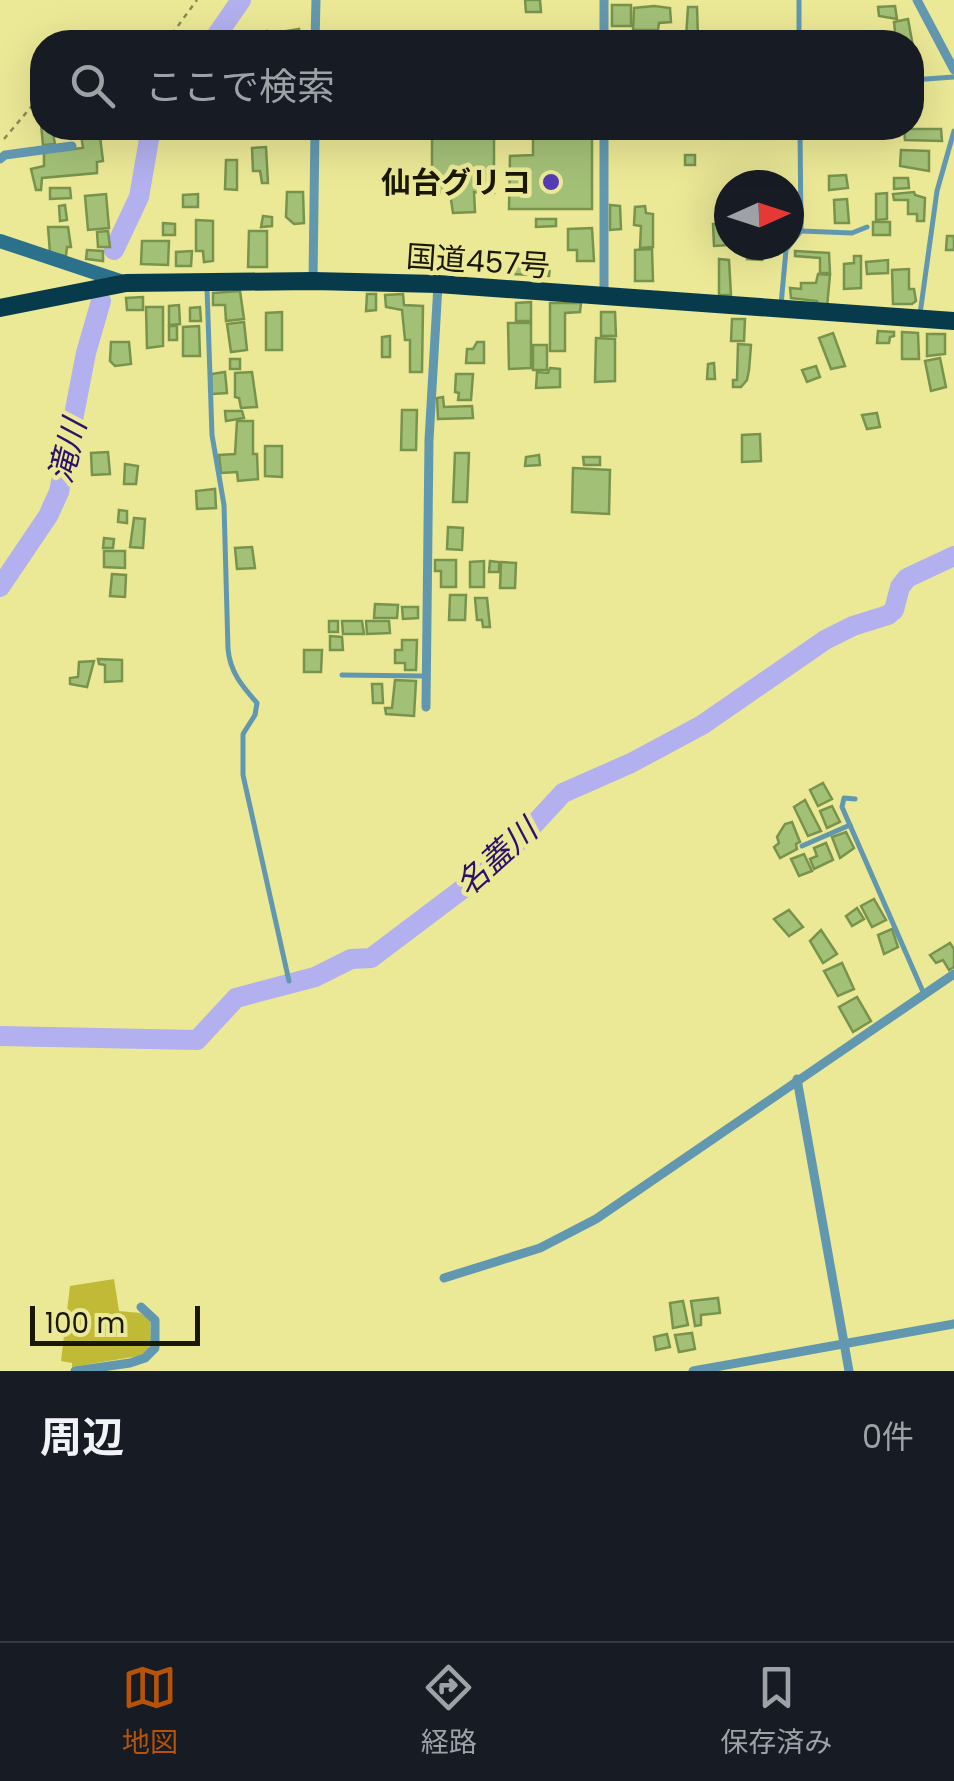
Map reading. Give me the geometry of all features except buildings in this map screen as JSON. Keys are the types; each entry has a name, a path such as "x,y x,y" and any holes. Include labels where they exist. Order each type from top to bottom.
{"highway":[{"name":"国道457号","path":"0,308 126,282 314,281 438,284 954,321"}],"street":[{"path":"315,30 316,0"},
{"path":"604,0 604,30"},
{"path":"917,0 954,74"},
{"path":"314,140 314,281"},
{"path":"604,140 604,298"},
{"path":"0,159 5,155 72,146"},
{"path":"0,242 126,282"},
{"path":"426,707 429,440 438,284"},
{"path":"444,1278 540,1248 596,1219 954,974"},
{"path":"797,1079 850,1371"},
{"path":"75,1371 145,1358 155,1348 155,1320 141,1307"},
{"path":"693,1371 954,1324"}],"lane":[{"path":"799,0 800,30"},
{"path":"924,78 954,74"},
{"path":"920,317 936,191 954,131"},
{"path":"800,140 800,170"},
{"path":"804,231 852,233 867,227"},
{"path":"781,308 785,260"},
{"path":"207,281 212,436 224,505 228,649 237,680 256,704 255,715 243,734 243,776 289,981"},
{"path":"342,674 425,676"},
{"path":"855,800 844,798 842,806 924,994"},
{"path":"802,846 850,825"}],"path":[{"path":"175,30 197,0"},
{"path":"4,138 30,108"}],"shaded area":[{"path":"114,1279 119,1311 140,1313 150,1320 151,1345 145,1355 72,1367 72,1363 61,1361 70,1286"}],"waterway":[{"name":"滝川","path":"220,30 241,0"},
{"name":"滝川","path":"114,250 139,197 149,140"},
{"name":"滝川","path":"0,587 48,516 59,492 86,353 101,301"},
{"name":"名蓋川","path":"0,1036 197,1040 236,998 315,977 351,959 371,958 501,860 563,793 702,725 825,640 888,615 894,610 900,587 907,578 954,556"}],"place":[{"name":"仙台グリコ","path":"551,182"}]}
